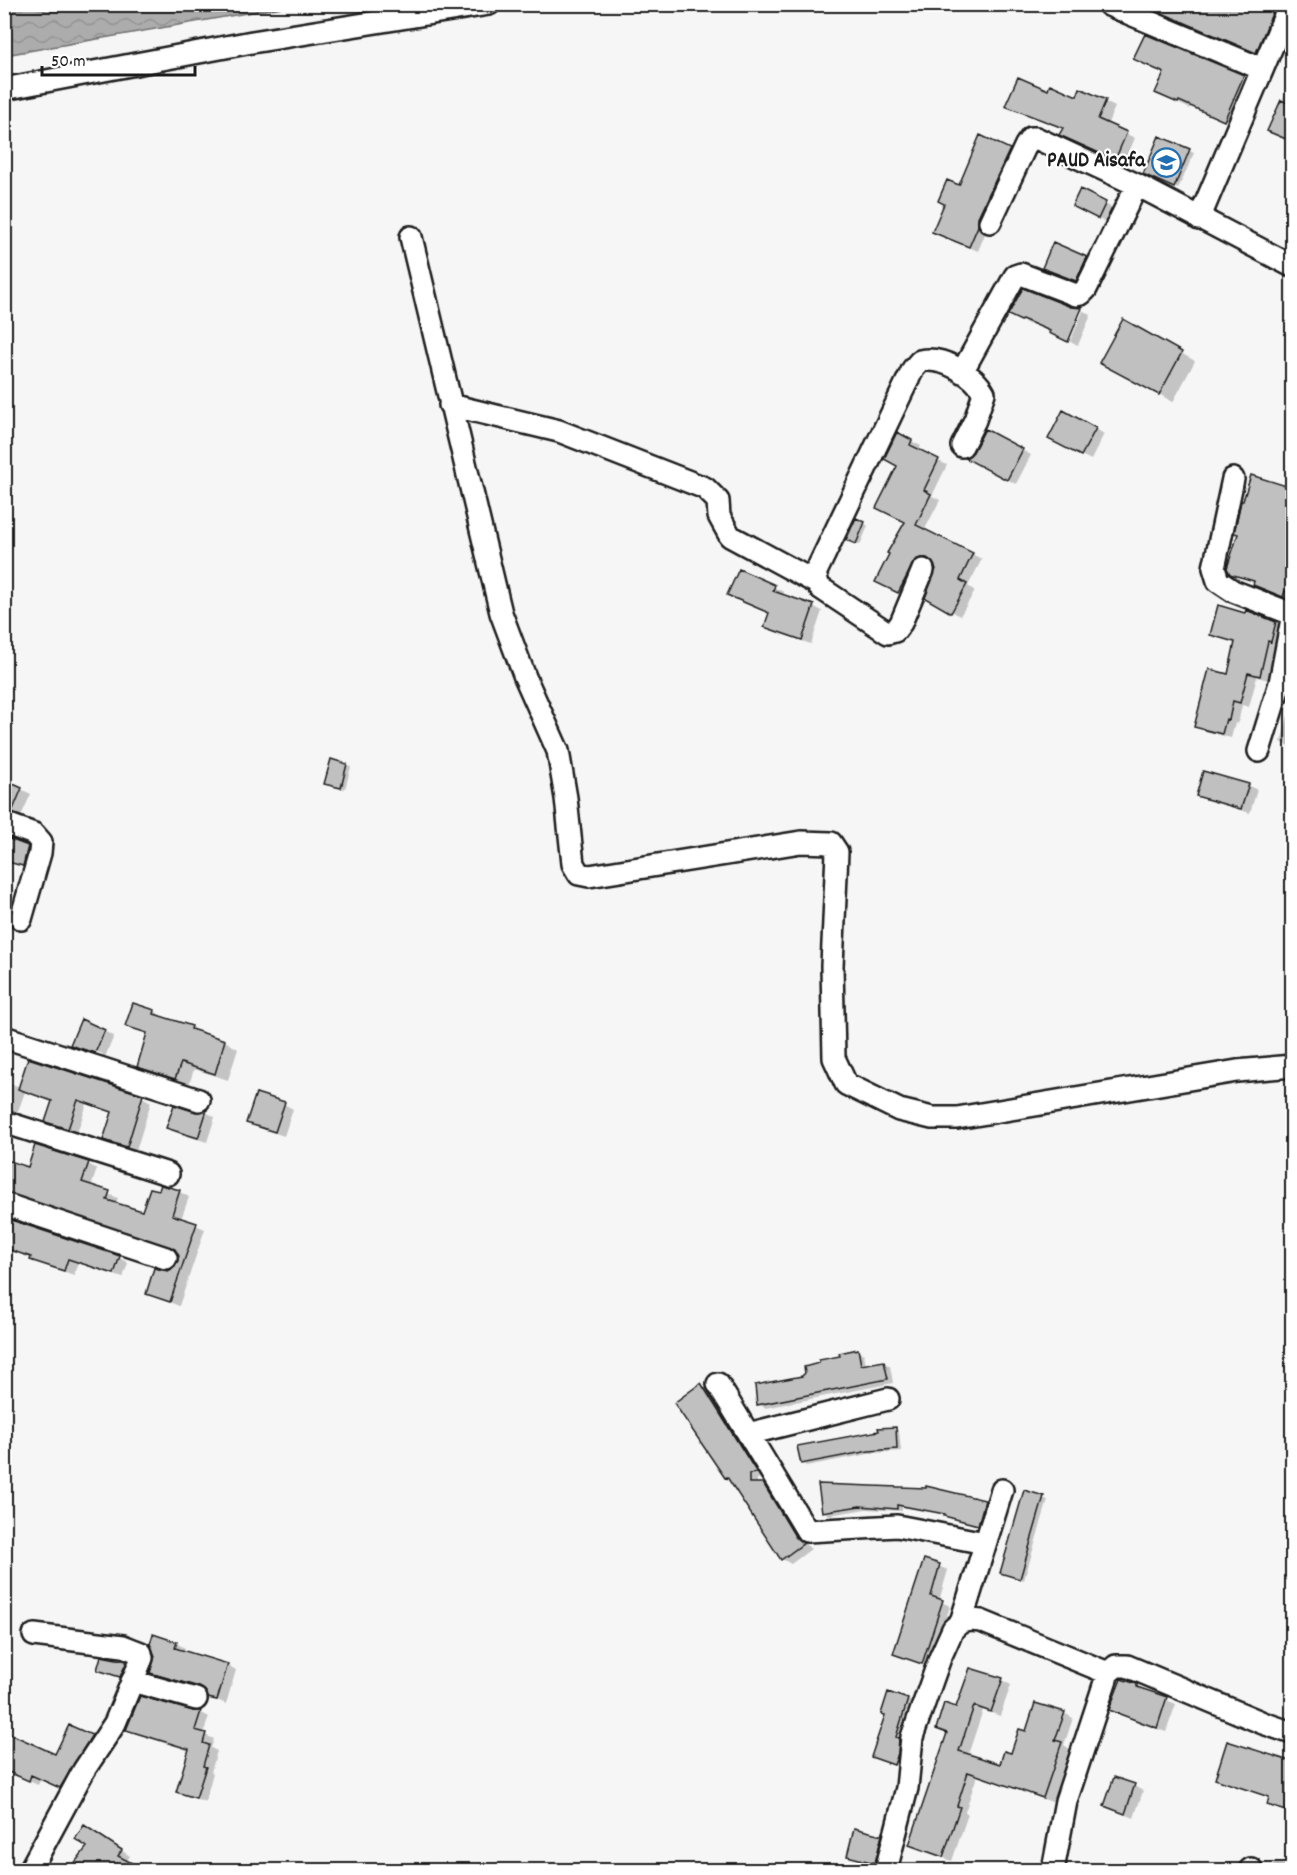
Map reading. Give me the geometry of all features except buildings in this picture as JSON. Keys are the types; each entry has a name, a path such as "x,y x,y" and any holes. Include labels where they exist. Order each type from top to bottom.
{"street":[{"path":"4,89 252,42 489,4"},
{"path":"1199,219 1290,4"},
{"path":"1109,5 1262,69"},
{"path":"990,222 1031,138 1036,138 1137,185 1293,266"},
{"path":"962,372 1014,276 1021,274 1077,295 1086,289 1137,185"},
{"path":"411,237 501,613 525,677 558,751 566,798 571,851 575,869 579,874 589,876 801,842 831,843 837,852 832,966 834,1058 846,1084 898,1110 932,1118 957,1118 1237,1071 1293,1066"},
{"path":"817,583 816,570 913,369 920,361 934,360 962,372 974,380 984,393 975,420 962,446"},
{"path":"450,405 559,431 705,488 718,501 719,516 730,536 817,583 819,587 888,633 898,628 901,623 923,570"},
{"path":"1233,479 1214,568 1218,581 1233,591 1293,614"},
{"path":"1259,751 1286,685 1293,619"},
{"path":"4,823 34,834 40,842 40,853 21,919"},
{"path":"4,1038 199,1100"},
{"path":"4,1122 168,1174"},
{"path":"4,1204 166,1258"},
{"path":"718,1384 807,1532 897,1526 985,1543"},
{"path":"748,1434 888,1399"},
{"path":"886,1870 907,1788 912,1737 940,1658 953,1629 960,1622 1002,1490"},
{"path":"960,1622 981,1621 1108,1672"},
{"path":"30,1870 84,1770 116,1723 142,1658 141,1653 123,1646 34,1635"},
{"path":"1053,1870 1066,1802 1108,1672 1116,1666 1127,1666 1263,1723 1293,1733"},
{"path":"132,1681 196,1699"}],"water":[{"path":"5,4 294,4 294,5 5,55"}],"place":[{"name":"PAUD Aisafa","path":"1166,162"}]}
